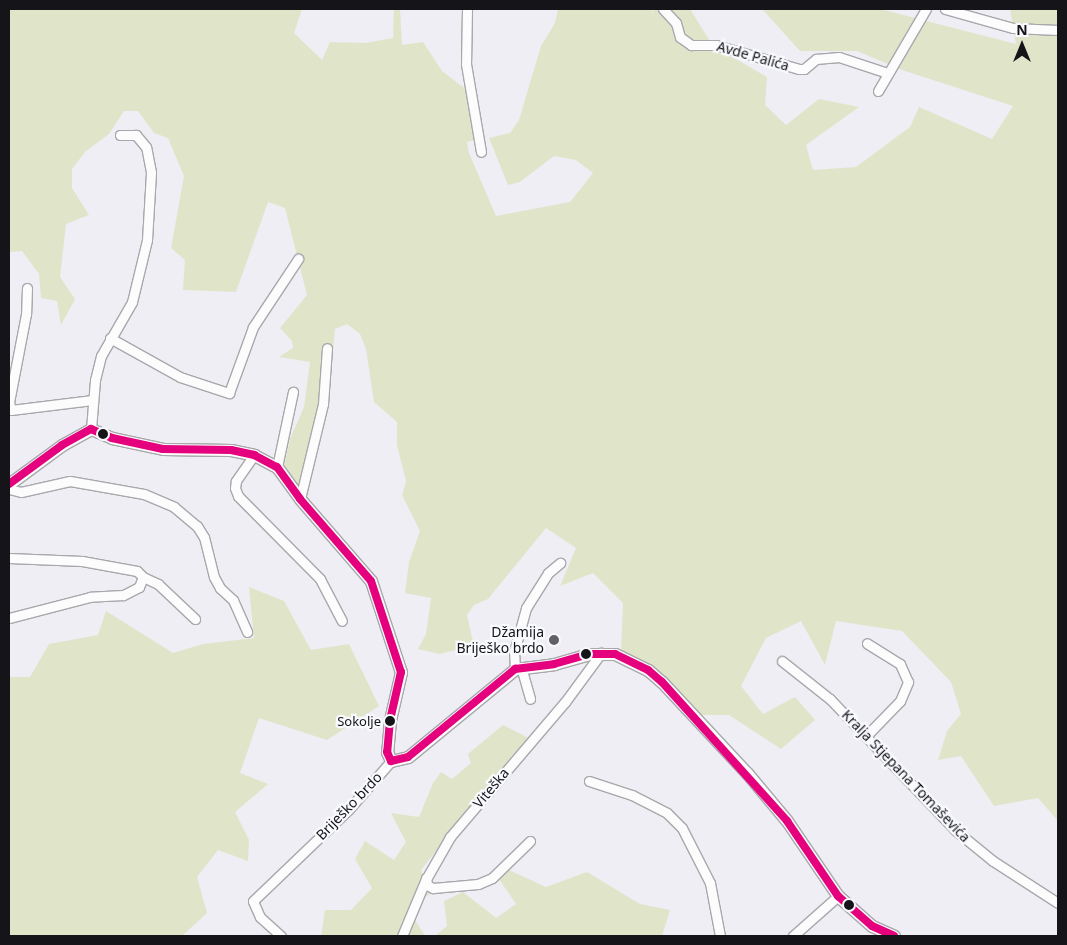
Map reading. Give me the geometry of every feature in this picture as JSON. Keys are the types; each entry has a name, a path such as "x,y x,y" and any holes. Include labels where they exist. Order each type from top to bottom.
{"street":[{"path":"467,9 466,64 481,152"},
{"name":"Avde Palića","path":"663,9 676,23 680,38 690,44 716,44 799,69 804,69 816,59 839,57 887,73"},
{"path":"878,91 926,9"},
{"path":"945,9 1013,28 1058,30"},
{"path":"91,429 92,400 101,356 132,302 147,240 151,172 146,147 136,135 120,135"},
{"path":"110,338 180,377 229,393 253,327 298,260"},
{"path":"27,288 11,410 92,400"},
{"path":"300,500 323,404 327,348"},
{"path":"277,467 293,392"},
{"path":"91,429 112,438 163,449 230,450 254,456 277,467 300,500 371,580 395,647 401,672 390,720 387,752 391,761"},
{"path":"9,484 62,445 91,429"},
{"path":"254,456 236,481 235,488 238,496 320,580 342,620"},
{"path":"9,489 21,492 70,481 144,494 174,507 197,526 204,537 212,571 220,588 233,600 247,632"},
{"path":"9,558 82,561 137,571 143,577 158,584 195,619"},
{"path":"530,699 514,652 526,608 548,573 560,563"},
{"path":"9,618 90,596 123,595 139,587 143,577"},
{"path":"866,736 900,701 908,682 900,664 867,643"},
{"path":"518,668 554,664 601,653 633,661 662,682 741,766 787,821 838,896 872,926 894,936"},
{"name":"Viteška","path":"402,936 426,878 450,837 559,709 601,653"},
{"name":"Kralja Stjepana Tomaševića","path":"782,661 830,699 956,830 993,861 1058,903"},
{"name":"Briješko brdo","path":"281,936 260,917 253,901 349,809 391,761 408,757 518,668"},
{"path":"589,782 632,795 667,813 682,828 710,883 720,936"},
{"path":"426,878 427,885 433,888 478,884 492,878 530,841"},
{"path":"793,936 838,896"}],"green space":[{"path":"9,9 302,9 294,33 322,60 330,42 365,43 393,38 394,9 400,9 402,45 423,42 442,71 468,91 474,140 467,142 469,153 496,216 570,202 593,173 576,160 554,156 520,182 508,185 489,138 510,133 519,120 541,46 555,23 558,9 652,9 652,14 654,9 690,9 713,46 767,77 765,105 786,125 819,99 859,107 806,145 813,170 856,167 910,127 919,107 992,139 1013,106 902,70 857,51 800,51 762,9 880,9 1016,44 1010,9 1058,9 1058,821 1038,798 994,806 961,756 938,760 947,731 961,714 951,682 902,631 836,621 825,665 801,621 766,638 741,686 763,714 795,697 815,720 781,749 729,715 690,715 621,652 623,603 593,573 560,586 576,548 546,528 488,599 474,605 467,615 474,646 439,654 418,649 426,634 431,598 405,593 409,562 420,531 402,495 406,481 397,445 397,422 374,402 366,349 360,334 347,324 335,329 328,411 302,496 283,471 290,439 304,407 310,362 279,357 293,348 292,341 280,328 307,295 285,208 268,202 236,292 183,290 185,260 171,248 184,176 168,138 154,133 138,111 124,111 109,134 85,152 72,169 72,188 89,215 66,224 60,277 75,299 61,325 57,301 41,298 39,274 22,251 9,252"},
{"path":"249,587 284,601 311,650 349,644 379,706 327,740 259,718 240,773 268,784 235,812 249,840 248,861 218,850 197,877 207,913 182,936 9,936 9,677 30,677 49,644 98,635 106,611 173,653 203,644 254,638"},
{"path":"503,725 538,743 514,753 421,870 430,894 413,904 412,915 425,936 321,936 325,910 351,910 372,888 355,859 365,841 394,860 406,842 391,813 419,817 433,783 441,772 452,779 471,763 468,754"},
{"path":"509,870 546,887 587,872 640,904 670,910 662,936 435,936 447,926 444,901 463,892 496,918 516,904 499,879"}],"transit line":[{"path":"91,429 112,438 163,449 231,450 254,455 277,467 300,499 371,581 401,672 390,720 387,752 391,761"},
{"path":"9,484 62,445 91,429"},
{"path":"391,761 408,757 515,669 554,664 588,654 615,654 648,670 662,682 787,821 838,896 872,926 894,936"}],"place":[{"name":"Džamija Briješko brdo","path":"554,640"},
{"name":"Sokolje","path":"390,721"}]}
